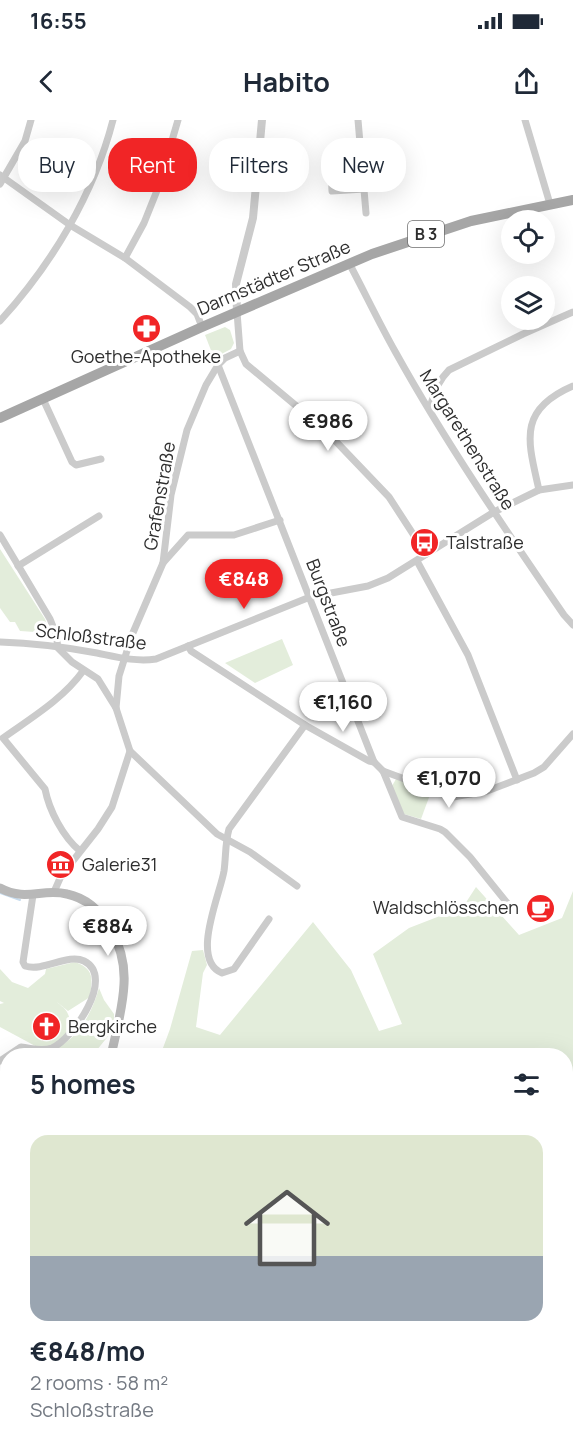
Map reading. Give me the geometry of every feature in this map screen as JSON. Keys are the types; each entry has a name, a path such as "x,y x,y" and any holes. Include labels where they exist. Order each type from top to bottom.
{"main road":[{"name":"Darmstädter Straße","path":"0,418 349,263 433,232 471,221 573,200"},
{"path":"0,888 15,894 33,895 54,892 78,897 97,909 113,933 119,949 124,981 112,1048"}],"street":[{"path":"31,120 25,141 1,179 125,258 190,308 196,314 202,327"},
{"path":"0,321 36,277 70,225 95,175 114,120"},
{"path":"125,258 144,223 158,188 178,120"},
{"path":"262,120 253,218 236,284 240,351 251,370 280,391 324,429 388,497 426,554"},
{"path":"358,120 360,138"},
{"path":"525,120 550,204"},
{"path":"364,192 366,213"},
{"name":"Margarethenstraße","path":"349,263 395,352 428,406 494,512 573,625"},
{"path":"428,406 431,404 435,390 449,370 573,312"},
{"path":"218,364 240,351"},
{"name":"Burgstraße","path":"218,364 374,762 383,771 402,817 440,829 449,836 470,857 508,904"},
{"name":"Grafenstraße","path":"116,708 119,676 132,635 163,563 171,495 187,430 206,385 218,364"},
{"path":"539,490 529,448 530,427 542,405 553,394 573,386"},
{"path":"43,399 72,462 76,465 101,459"},
{"name":"Schloßstraße","path":"0,642 58,648 125,659 147,661 156,659 310,597 368,586 388,578 494,512 539,490 573,485"},
{"path":"18,566 99,516"},
{"path":"163,563 188,535 234,535 280,520"},
{"path":"0,535 50,619 58,648 83,671 98,679 116,708 130,751 217,834 227,838 297,886"},
{"path":"417,561 468,655 517,780"},
{"path":"188,646 191,651 306,725 374,762"},
{"path":"80,851 68,839 45,789 3,738 59,697 83,671"},
{"path":"269,919 234,969 222,973 212,966 207,940 224,873 227,838 233,822 306,725"},
{"path":"383,771 453,797 487,791 544,767 573,734"},
{"path":"54,892 62,876 98,830 112,807 130,751"},
{"path":"33,895 23,962 25,966 49,966 70,960 82,960 93,972 94,980 92,1000 68,1037 51,1048"}],"green space":[{"path":"225,327 230,330 234,343 231,349 214,358 205,335"},
{"path":"0,549 45,619 50,633 20,631 15,622 10,622 0,608"},
{"path":"282,639 293,665 255,683 225,663"},
{"path":"396,779 431,792 421,819 404,814 392,786"},
{"path":"476,887 519,935 562,918 573,891 573,1048 163,1048 192,951 203,950 207,965 203,973 196,1027 220,1035 313,922 351,970 379,1031 402,1024 373,954 409,928 463,907"},
{"path":"75,962 86,968 91,975 90,997 68,1011 57,1002 70,1019 68,1032 64,1037 53,1044 39,1048 0,1027 0,1004 4,1003 0,1001 0,969 12,982 28,988 45,974 46,969"},
{"path":"99,988 114,1014 114,1029 99,1048 57,1048 78,1031 93,1006"}],"waterway":[{"path":"0,893 20,900"}],"place":[{"name":"Goethe-Apotheke","path":"146,328"},
{"name":"Talstraße","path":"425,543"},
{"name":"Galerie31","path":"61,865"},
{"name":"Waldschlösschen","path":"540,908"},
{"name":"Bergkirche","path":"47,1027"}]}
